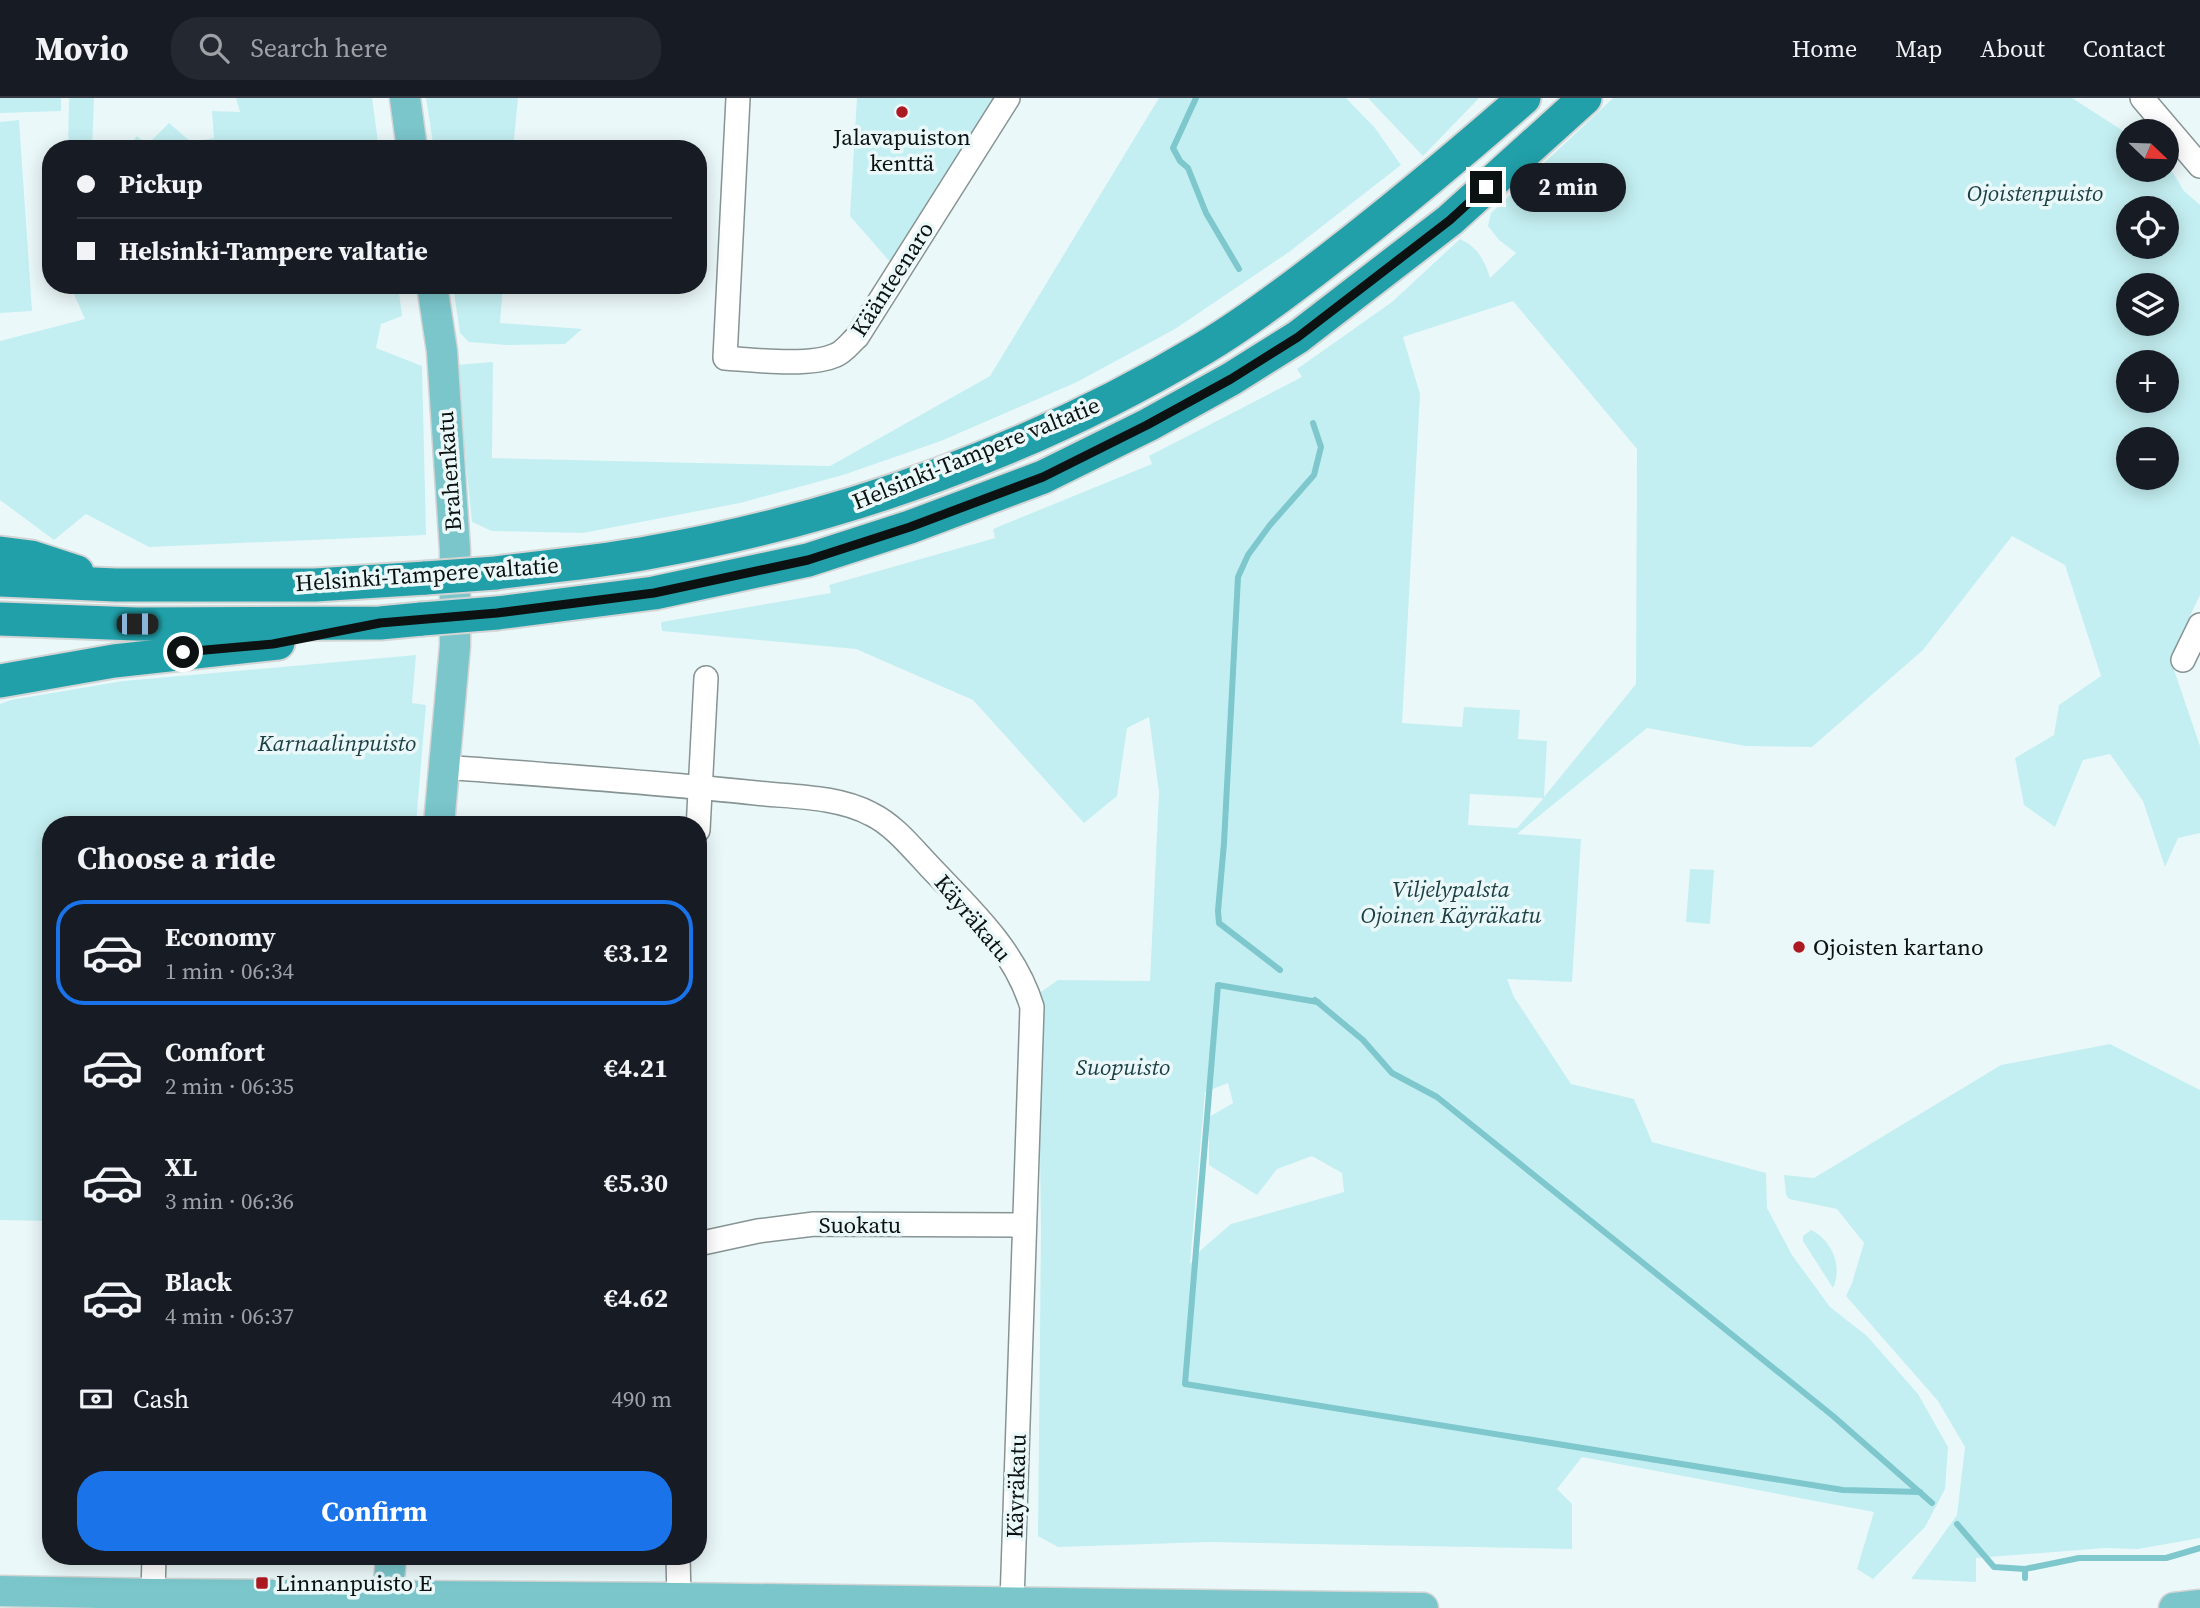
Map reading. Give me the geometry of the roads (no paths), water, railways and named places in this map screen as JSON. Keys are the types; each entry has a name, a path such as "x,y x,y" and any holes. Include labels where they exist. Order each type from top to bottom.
{"highway":[{"name":"Helsinki-Tampere valtatie","path":"0,580 116,585 315,585 496,573 651,552 793,521 899,489 1024,439 1126,393 1206,347 1277,299 1420,189 1524,98"},
{"name":"Helsinki-Tampere valtatie","path":"0,619 137,624 380,623 497,613 654,593 808,560 910,527 1043,477 1219,386 1298,337 1450,220 1585,98"},
{"path":"0,553 31,557 116,585"},
{"path":"0,681 114,661 273,644 380,623"}],"main road":[{"path":"405,98 411,140"},
{"name":"Brahenkatu","path":"433,294 442,351 454,550 455,646 440,816"},
{"path":"388,1595 390,1565"},
{"path":"0,1591 679,1598 937,1605 1012,1602 1423,1608"},
{"path":"2174,1608 2200,1605"}],"street":[{"name":"Käänteenaro","path":"738,98 725,358 768,361 810,360 837,355 857,337 1008,98"},
{"path":"2142,98 2200,166"},
{"path":"2183,660 2200,625"},
{"path":"699,816 706,678"},
{"name":"Käyräkatu","path":"443,767 701,787 816,800 870,813 890,827 986,927 1025,984 1032,1007 1012,1602"},
{"name":"Suokatu","path":"707,1242 758,1231 814,1224 1024,1225"},
{"path":"153,1594 154,1565"},
{"path":"678,1565 679,1598"}],"waterway":[{"path":"1196,98 1173,148 1180,161 1188,168 1206,213 1239,269"},
{"path":"1280,970 1219,923 1238,577 1248,555 1270,525 1314,475 1321,447 1313,423"},
{"path":"1318,1002 1218,985 1185,1384 1843,1490 1920,1492"},
{"path":"1315,1000 1363,1040 1392,1073 1437,1097 1833,1416 1932,1503"},
{"path":"1957,1524 1994,1567 2025,1569 2025,1578"},
{"path":"2025,1569 2079,1558 2166,1558 2200,1548"}],"place":[{"name":"Jalavapuiston kenttä","path":"902,112"},
{"name":"Ojoisten kartano","path":"1799,947"},
{"name":"Linnanpuisto E","path":"262,1583"}],"park label":[{"name":"Ojoistenpuisto","path":"2035,193"},
{"name":"Karnaalinpuisto","path":"337,743"},
{"name":"Viljelypalsta Ojoinen Käyräkatu","path":"1451,902"},
{"name":"Suopuisto","path":"1123,1067"}]}
